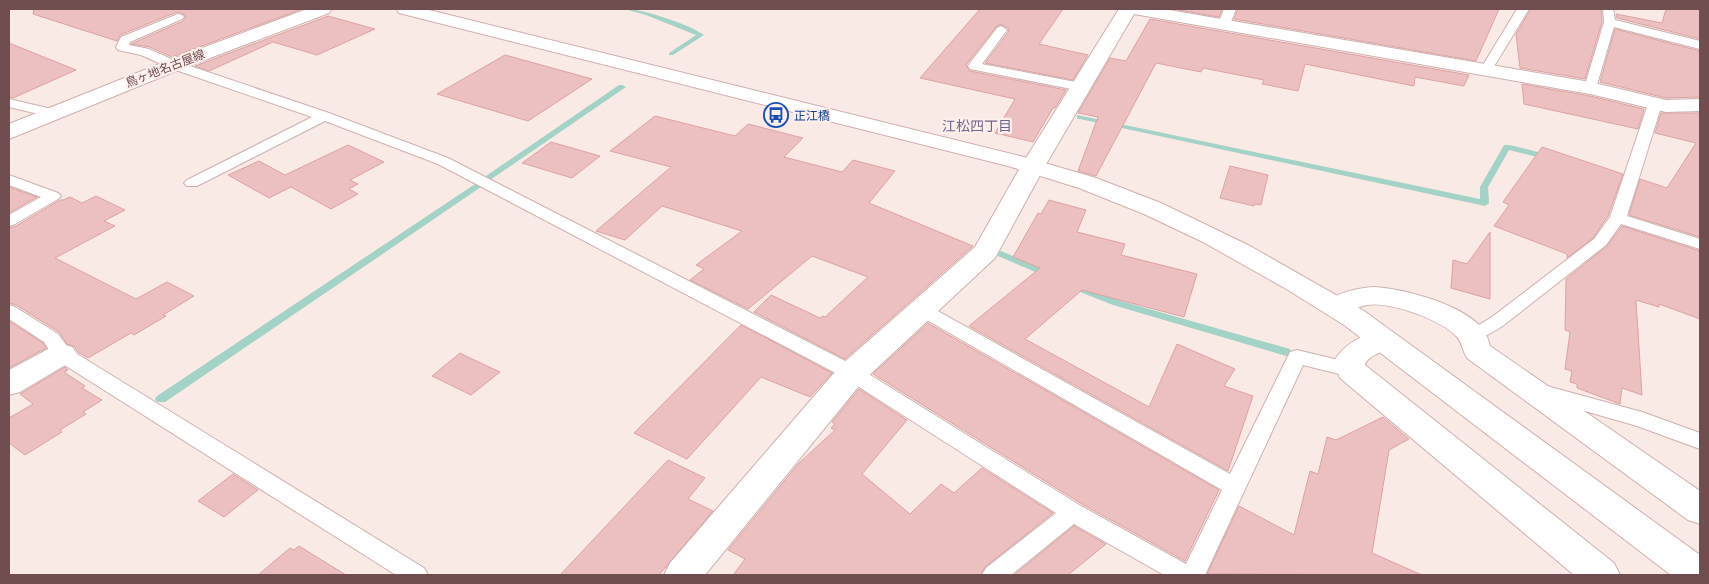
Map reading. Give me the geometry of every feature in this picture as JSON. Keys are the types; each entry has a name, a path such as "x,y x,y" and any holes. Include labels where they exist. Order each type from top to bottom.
{"street":[{"name":"鳥ヶ地名古屋線","path":"9,132 51,113 323,9"},
{"path":"405,9 606,61 1033,166 1121,196 1177,219 1234,247 1337,307 1383,339 1699,575"},
{"path":"683,575 852,374 986,252 1033,166 1128,9"},
{"path":"1133,9 1227,17 1486,70 1590,88 1655,104 1694,107"},
{"path":"1337,307 1364,297 1377,296 1444,315 1470,334 1477,351 1700,510"},
{"path":"1383,339 1357,352 1349,361 1351,370 1601,575"},
{"path":"9,384 62,354"}],"lane":[{"path":"1486,70 1523,9"},
{"path":"1590,88 1610,22 1608,9"},
{"path":"178,17 125,40 122,47 145,52 174,65 324,116 443,161 852,374 1073,512 1185,575"},
{"path":"1610,22 1700,45"},
{"path":"1002,30 974,66 1081,87"},
{"path":"9,103 51,113"},
{"path":"1470,334 1483,330 1498,321 1600,242 1618,218 1655,104"},
{"path":"192,183 324,116"},
{"path":"9,180 53,196 9,221"},
{"path":"1618,218 1700,244"},
{"path":"921,310 1235,487"},
{"path":"9,311 51,338 62,354 416,575"},
{"path":"1193,575 1297,357 1351,370"},
{"path":"1526,387 1642,420 1700,441"},
{"path":"994,575 1073,512"}],"building":[{"path":"34,9 302,9 172,57 150,47 131,44 183,21 186,17 182,13 177,12 120,35 117,41 33,14"},
{"path":"980,9 1063,9 1039,44 1088,55 1073,80 985,63 1009,31 1008,28 1000,24 966,65 970,71 1066,90 1033,142 995,133 1015,99 920,78"},
{"path":"1173,9 1222,9 1219,17"},
{"path":"1238,9 1499,9 1476,61 1234,19"},
{"path":"1531,9 1601,9 1602,22 1585,79 1520,68 1516,34"},
{"path":"1666,9 1700,9 1700,39 1617,18 1616,14 1662,23"},
{"path":"328,16 375,29 317,55 273,42 209,71 195,66"},
{"path":"1150,19 1469,75 1464,86 1415,77 1414,86 1305,64 1298,91 1262,84 1264,80 1203,68 1201,72 1156,63 1096,176 1078,171 1098,117 1078,113 1110,58 1126,61"},
{"path":"1615,29 1700,51 1700,97 1666,98 1600,82"},
{"path":"9,43 76,70 13,98 9,97"},
{"path":"505,55 592,79 528,121 437,94"},
{"path":"1522,84 1590,96 1644,109 1638,129 1524,104"},
{"path":"1661,113 1700,113 1700,237 1629,215 1640,179 1667,188 1696,143 1655,133"},
{"path":"655,116 735,136 748,124 803,138 784,157 842,172 853,160 895,171 869,203 973,246 845,359 754,312 771,295 820,318 825,317 868,277 812,256 748,309 690,280 704,269 696,265 742,231 662,206 625,240 596,231 671,167 610,151"},
{"path":"551,142 600,156 572,178 522,163"},
{"path":"348,145 384,162 350,180 358,184 349,189 358,194 331,209 291,187 269,198 228,175 259,161 285,175"},
{"path":"1542,147 1623,174 1608,216 1593,238 1567,258 1567,254 1494,226 1509,205 1503,202"},
{"path":"1230,166 1268,175 1261,205 1255,204 1254,206 1220,198"},
{"path":"9,187 37,197 9,213"},
{"path":"96,196 125,210 104,221 115,226 55,258 136,299 167,282 194,296 163,315 166,316 134,335 131,333 88,358 78,352 74,346 67,344 59,332 16,305 9,303 9,228 16,226 60,200 70,197 82,203"},
{"path":"1049,200 1086,210 1077,232 1125,244 1121,255 1197,274 1184,317 1082,290 1025,339 1149,407 1177,344 1235,369 1224,386 1253,396 1228,471 969,326 1040,268 1013,257 1038,213 1041,214"},
{"path":"1622,226 1700,251 1700,319 1659,304 1659,307 1636,300 1642,395 1622,388 1620,404 1577,388 1577,384 1570,382 1572,371 1565,369 1570,332 1565,330 1566,279 1607,246"},
{"path":"1490,232 1490,299 1451,288 1453,260 1467,264"},
{"path":"9,321 43,343 46,348 9,368"},
{"path":"928,323 1219,490 1185,561 1082,504 873,374"},
{"path":"741,325 832,373 810,397 761,377 687,459 634,433"},
{"path":"460,353 500,372 471,395 432,376"},
{"path":"65,367 68,370 64,372 85,386 82,388 102,400 83,412 86,414 60,430 62,432 25,455 9,443 9,418 33,404 20,394"},
{"path":"859,389 907,420 862,474 910,514 941,484 954,493 982,468 1053,513 985,567 980,575 733,575 745,559 728,550 798,464 835,430 831,428 835,424 832,422"},
{"path":"1383,417 1409,439 1389,450 1372,553 1422,575 1207,574 1239,506 1294,535 1310,471 1318,474 1327,437 1336,440"},
{"path":"668,460 705,478 688,499 713,511 659,575 560,575"},
{"path":"233,474 258,490 224,517 198,501"},
{"path":"1074,526 1106,544 1068,575 1014,575"},
{"path":"299,546 346,575 258,575 290,548 294,550"}],"waterway":[{"path":"627,9 648,14 701,35 671,54"},
{"path":"487,178 622,87"},
{"path":"1080,117 1485,203 1484,187 1507,147 1550,158"},
{"path":"161,399 478,185"},
{"path":"1001,254 1050,275"},
{"path":"1079,288 1117,303 1286,352"}],"place":[{"name":"正江橋","path":"776,115"}],"district":[{"name":"江松四丁目","path":"977,126"}]}
